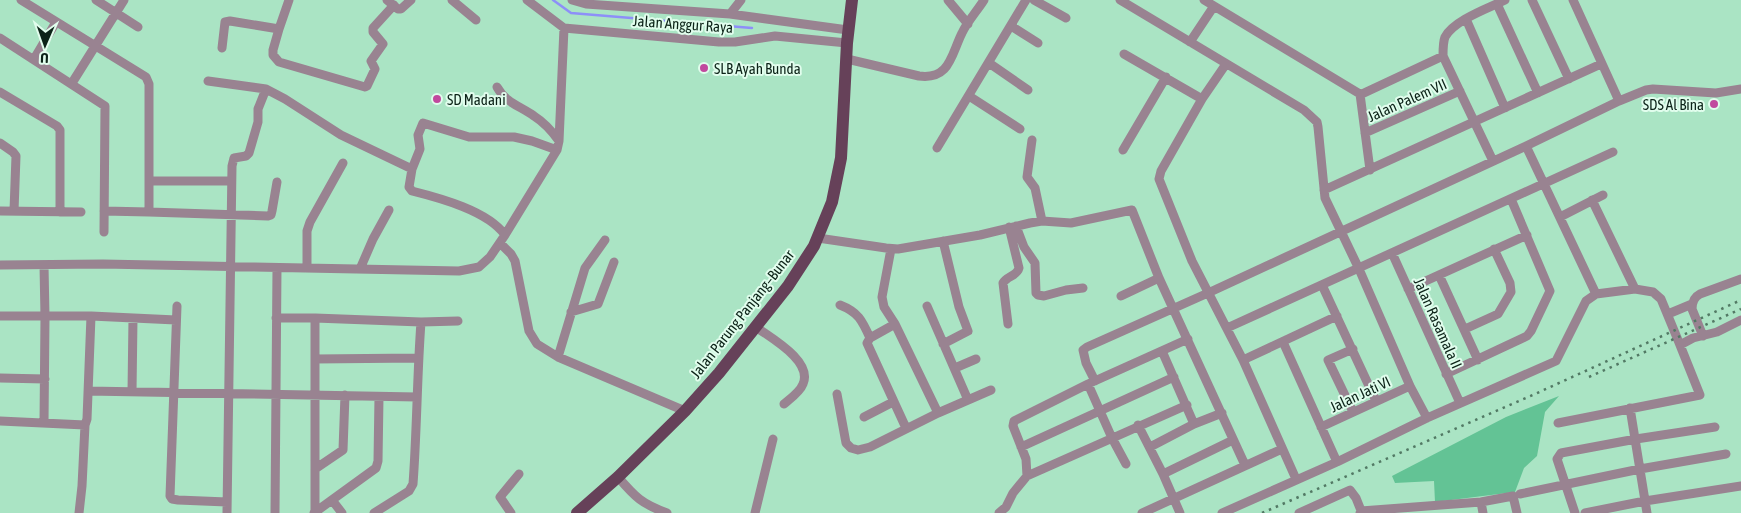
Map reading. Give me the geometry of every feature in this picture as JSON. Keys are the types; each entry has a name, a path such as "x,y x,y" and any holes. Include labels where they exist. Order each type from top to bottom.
{"main road":[{"name":"Jalan Parung Panjang–Bunar","path":"577,513 685,411 719,373 792,280 818,238 835,190 842,158 846,59 852,0"}],"street":[{"path":"21,0 148,80 149,212"},
{"path":"96,0 138,27"},
{"path":"72,83 124,0"},
{"path":"289,0 273,50 273,55 279,62 365,87 368,86 375,70 371,61 383,44 373,32 373,28 390,3 401,9 411,0"},
{"path":"452,0 476,20"},
{"path":"0,264 103,264 458,271 473,269 485,262 503,239 558,146 564,28 527,0"},
{"path":"572,0 586,4 730,14 848,36"},
{"path":"730,14 741,0"},
{"path":"948,0 968,24"},
{"path":"846,59 929,77 943,71 949,64 962,31 984,0"},
{"path":"937,148 1026,0"},
{"path":"1034,0 1066,18"},
{"path":"1120,0 1304,110 1317,122 1325,198 1359,269 1410,386 1427,418"},
{"path":"1204,0 1360,94 1364,94 1444,56"},
{"path":"1532,0 1569,79"},
{"path":"1573,0 1618,101"},
{"path":"1493,161 1444,56 1445,38 1450,30 1466,19 1501,2 1538,93"},
{"path":"1190,42 1214,6"},
{"path":"1466,19 1505,108"},
{"path":"764,20 764,37"},
{"path":"222,48 223,25 227,21 279,29"},
{"path":"34,59 56,22"},
{"path":"1011,26 1038,43"},
{"name":"Jalan Anggur Raya","path":"564,28 719,42 735,42 775,36 848,36"},
{"path":"0,38 105,106 104,232"},
{"path":"1124,54 1202,99"},
{"path":"989,63 1028,90"},
{"path":"1226,64 1202,99 1161,171 1160,179 1192,261 1243,360 1296,480"},
{"path":"1324,190 1601,64"},
{"path":"1124,150 1166,77"},
{"path":"208,81 266,89 341,135 412,168"},
{"path":"497,87 509,102 528,112 550,128 558,146"},
{"path":"227,513 231,266 230,181 234,158 246,156 250,153 258,122 258,109 266,89"},
{"path":"1126,464 1112,438 1101,410 1084,356 1083,350 1086,347 1208,293 1526,146 1618,101 1646,90 1716,93 1741,90"},
{"name":"Jalan Palem VII","path":"1365,133 1460,91"},
{"path":"0,92 57,126 60,130 60,212"},
{"path":"1360,94 1370,170"},
{"path":"969,96 1020,129"},
{"path":"558,146 514,137 469,137 423,123 418,135 420,149 412,168 410,190 447,201 495,223 518,267 525,317 533,339 544,350 685,411"},
{"path":"1032,140 1027,177 1035,188 1042,220"},
{"path":"0,143 16,156 14,211"},
{"path":"1526,146 1596,294"},
{"path":"1227,328 1613,152"},
{"path":"307,268 307,231 310,222 343,163"},
{"path":"149,181 230,181"},
{"path":"104,211 230,216 271,215 277,182"},
{"path":"1560,217 1603,194"},
{"path":"1446,374 1530,334 1550,291 1511,199"},
{"path":"1592,200 1635,289"},
{"path":"360,268 389,210"},
{"path":"818,238 891,249 989,233 1042,220 1071,223 1132,210 1159,278 1245,465"},
{"path":"0,211 82,212"},
{"path":"1012,226 1035,263 1036,293 1038,295 1044,296 1083,288"},
{"path":"1008,324 1003,283 1005,279 1017,273 1019,268 1012,226"},
{"path":"1408,289 1526,235"},
{"path":"558,357 585,268 605,240"},
{"path":"942,241 959,307 968,329 967,332 943,344"},
{"path":"891,249 882,301 884,308 895,324 938,413"},
{"path":"1465,328 1498,314 1511,292 1510,283 1494,249"},
{"name":"Jalan Rasamala II","path":"1392,253 1460,403"},
{"path":"571,312 598,304 601,301 614,262"},
{"path":"44,265 44,423"},
{"path":"276,513 277,268"},
{"path":"1439,275 1465,328 1478,360"},
{"path":"1121,296 1159,278"},
{"path":"1704,336 1692,309 1695,298 1700,294 1741,279"},
{"path":"1322,285 1376,401"},
{"path":"1222,513 1337,462 1427,418 1556,361 1586,301 1596,294 1635,289 1653,292 1658,295 1671,313 1700,395 1558,422"},
{"path":"1671,313 1692,304"},
{"path":"840,305 858,315 870,338"},
{"path":"177,306 170,496 172,499 178,500 227,502"},
{"path":"927,306 968,400"},
{"path":"0,316 91,316 176,320"},
{"path":"79,513 87,419 91,316"},
{"path":"1243,360 1337,316"},
{"path":"132,392 133,318"},
{"path":"276,318 421,322 458,321"},
{"path":"315,318 315,512"},
{"path":"1682,344 1693,338 1717,332 1741,320"},
{"path":"374,513 412,488 417,426 418,358 421,322"},
{"path":"895,324 870,338 866,343 906,428"},
{"path":"756,328 787,348 804,370 805,378 802,387 784,404"},
{"path":"1027,476 1027,463 1013,426 1014,421 1092,382 1188,339"},
{"path":"1283,342 1337,462"},
{"path":"1353,349 1328,360 1353,412"},
{"path":"1162,351 1194,424"},
{"path":"315,359 418,358"},
{"path":"955,368 976,359"},
{"path":"1021,447 1174,377"},
{"path":"0,378 45,379"},
{"name":"Jalan Jati VI","path":"1321,427 1410,386"},
{"path":"836,394 846,443 850,448 858,450 870,447 906,428 991,390"},
{"path":"88,391 417,397"},
{"path":"315,468 342,450 345,395"},
{"path":"315,512 374,471 377,465 379,397"},
{"path":"864,417 893,402"},
{"path":"999,513 1006,507 1013,493 1027,476 1138,425 1187,405"},
{"path":"1630,408 1647,513"},
{"path":"1150,447 1222,412"},
{"path":"0,421 85,425"},
{"path":"1138,425 1180,513"},
{"path":"1575,513 1557,459 1562,453 1715,427"},
{"path":"755,513 773,439"},
{"path":"1163,474 1233,440"},
{"path":"1142,513 1282,448"},
{"path":"1520,494 1640,469 1726,454"},
{"path":"511,513 500,497 518,474"},
{"path":"618,476 634,496 662,512"},
{"path":"1585,513 1645,501 1741,486"},
{"path":"1298,513 1350,490 1361,512 1451,509 1513,496 1516,513"},
{"path":"332,500 342,513"},
{"path":"1481,502 1483,513"}],"green space":[{"path":"1559,396 1545,412 1537,456 1524,468 1515,492 1435,502 1434,481 1395,483 1392,476 1506,417"}],"waterway":[{"path":"553,0 571,13 752,28"}],"railway":[{"path":"1262,513 1535,394 1741,300"},
{"path":"1589,377 1741,309"}],"place":[{"name":"SLB Ayah Bunda","path":"704,68"},
{"name":"SD Madani","path":"437,99"},
{"name":"SDS Al Bina","path":"1714,104"}]}
